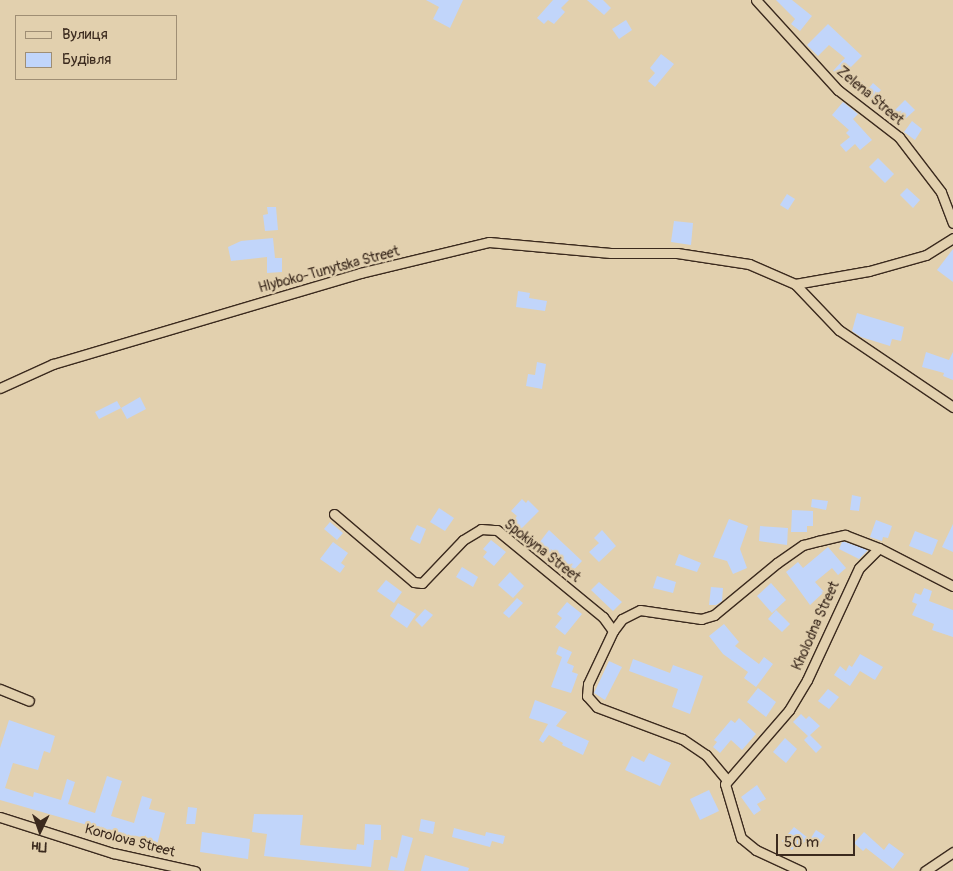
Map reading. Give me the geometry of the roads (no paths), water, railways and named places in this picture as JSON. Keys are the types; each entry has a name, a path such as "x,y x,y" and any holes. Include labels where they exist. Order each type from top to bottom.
{"street":[{"name":"Zelena Street","path":"756,0 838,90 898,137 941,192 953,223"},
{"path":"795,284 869,271 926,255 953,238"},
{"name":"Hlyboko-Tunytska Street","path":"0,388 53,364 360,273 489,242 611,253 677,253 749,264 795,284"},
{"path":"795,284 838,330 953,407"},
{"name":"Spokiyna Street","path":"334,514 414,582 422,583 463,540 480,529 497,530 603,617 614,632"},
{"path":"801,871 756,850 742,838 732,816 725,784 728,780 706,755 682,739 597,707 587,696 588,684 614,632 622,619 640,610 701,619 714,615 778,563 803,546 845,535 879,548 953,586"},
{"name":"Kholodna Street","path":"728,780 788,710 807,680 859,568 879,548"},
{"path":"0,688 29,701"},
{"name":"Korolova Street","path":"0,817 113,853 196,871"},
{"path":"925,871 953,852"}]}
